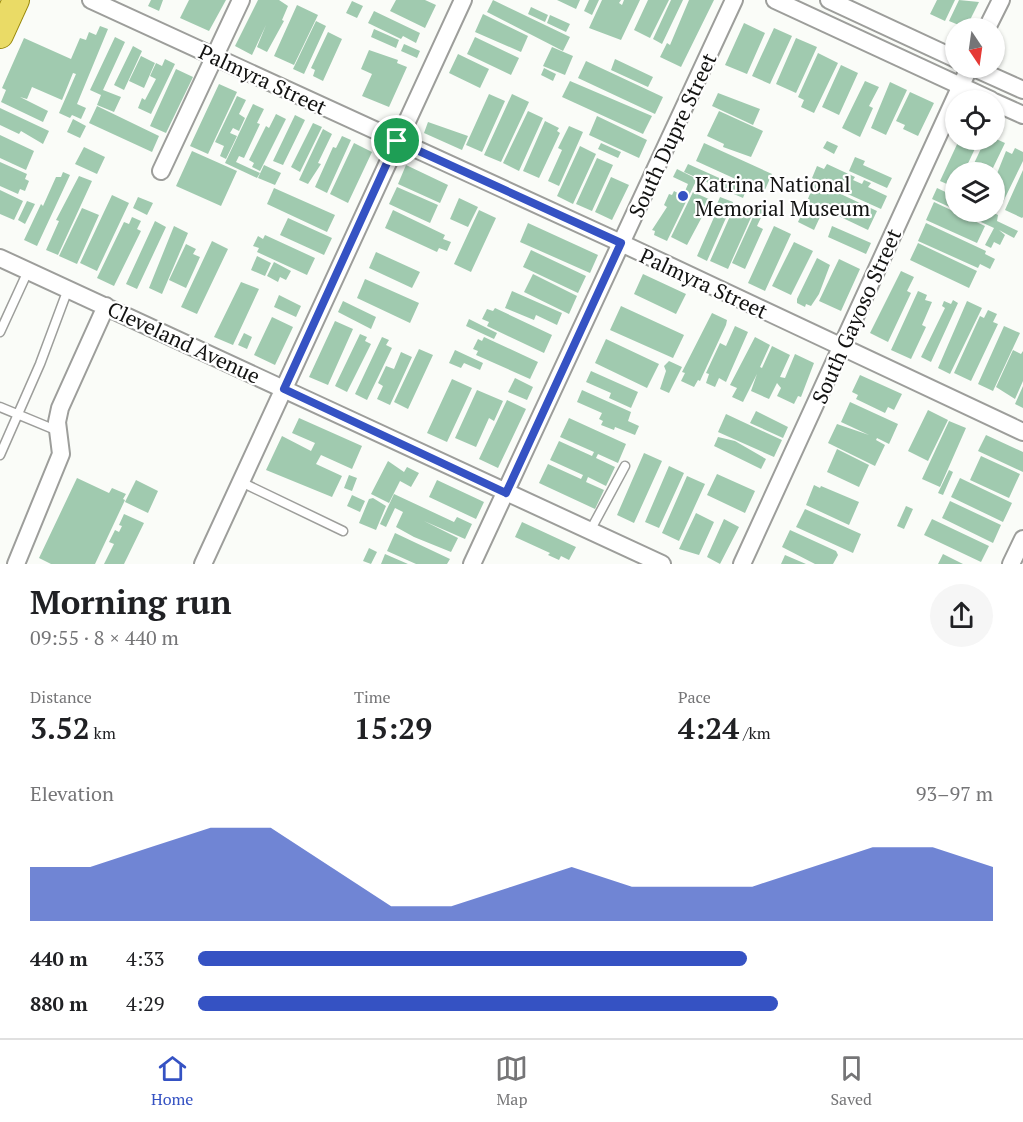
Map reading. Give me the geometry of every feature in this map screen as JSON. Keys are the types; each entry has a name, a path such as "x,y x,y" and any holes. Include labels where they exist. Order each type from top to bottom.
{"main road":[{"path":"0,35 16,0"}],"street":[{"path":"161,171 241,0"},
{"path":"203,564 463,0"},
{"name":"South Dupre Street","path":"472,564 734,0"},
{"path":"775,0 969,90"},
{"path":"829,0 945,54"},
{"path":"992,18 1001,0"},
{"name":"Palmyra Street","path":"99,2 1023,432"},
{"name":"South Gayoso Street","path":"742,564 964,78"},
{"path":"996,78 1023,90"},
{"path":"1005,107 1023,115"},
{"name":"Cleveland Avenue","path":"0,258 662,564"},
{"path":"16,564 61,454 58,432 60,408 106,306"},
{"path":"1011,564 1023,539"}],"lane":[{"path":"0,332 28,271"},
{"path":"0,455 69,289"},
{"path":"0,407 58,432"},
{"path":"590,531 625,466"},
{"path":"241,482 343,531"}],"building":[{"path":"151,0 163,0 159,11 148,6"},
{"path":"189,0 226,0 209,31 180,18"},
{"path":"258,0 279,0 288,6 282,20 284,21 267,52 257,47 266,25 252,55 235,46"},
{"path":"396,0 425,0 436,5 425,28 390,11"},
{"path":"493,0 570,37 563,51 487,12"},
{"path":"557,0 580,0 576,9"},
{"path":"589,0 599,0 592,15 584,11"},
{"path":"602,0 621,0 619,3 622,5 624,0 640,0 621,40 589,28"},
{"path":"648,0 669,0 650,38 634,30"},
{"path":"671,0 683,0 662,44 653,39"},
{"path":"689,0 714,0 681,67 660,57 667,43 670,45"},
{"path":"937,0 955,0 945,21 930,14"},
{"path":"959,0 979,2 971,18 950,18"},
{"path":"352,1 363,6 357,18 346,13"},
{"path":"297,5 318,15 294,65 274,56"},
{"path":"531,7 548,15 545,22 528,14"},
{"path":"374,11 420,33 416,43 403,36 401,39 368,23"},
{"path":"483,14 528,36 521,52 475,32"},
{"path":"550,15 570,24 566,32 547,23"},
{"path":"316,21 326,26 304,74 293,69"},
{"path":"744,23 765,33 747,74 725,65"},
{"path":"100,26 108,29 77,104 86,108 81,119 72,115 70,118 59,113 76,74 73,73 62,100 32,87 27,99 20,97 48,111 43,122 1,102 6,90 2,88 24,38 71,59 80,38 86,40 89,32 96,35"},
{"path":"774,28 792,36 770,84 752,76"},
{"path":"374,29 399,40 396,48 371,37"},
{"path":"328,32 342,39 323,81 313,76 315,70 311,68"},
{"path":"115,37 125,42 103,90 121,97 114,112 97,105 101,95 90,90"},
{"path":"475,37 519,58 511,75 467,54"},
{"path":"796,38 817,47 796,93 776,84"},
{"path":"404,44 420,51 417,58 401,51"},
{"path":"133,46 142,51 124,90 114,85"},
{"path":"552,47 573,56 565,75 543,66"},
{"path":"369,50 398,60 397,63 407,67 389,107 362,96 372,74 361,69"},
{"path":"818,53 838,63 814,113 801,107 804,100 798,97"},
{"path":"458,54 489,69 480,88 449,73"},
{"path":"141,56 155,63 144,88 129,81"},
{"path":"165,59 175,64 151,114 138,108 142,98 145,100 156,79 150,76 156,63 162,66"},
{"path":"615,59 653,77 648,87 611,70"},
{"path":"586,61 663,97 655,114 578,78"},
{"path":"841,65 858,73 839,115 822,107"},
{"path":"544,68 556,74 553,81 541,75"},
{"path":"176,69 193,77 166,133 150,126"},
{"path":"570,81 652,116 643,134 562,97"},
{"path":"865,81 879,87 869,106 873,108 860,137 842,128"},
{"path":"890,82 907,90 886,135 871,128"},
{"path":"219,84 237,92 208,154 190,146"},
{"path":"910,92 934,103 918,136 903,129 905,125 896,121"},
{"path":"718,93 760,109 753,125 712,106"},
{"path":"489,94 505,101 482,152 466,145"},
{"path":"512,94 529,102 501,162 484,155"},
{"path":"237,96 246,100 239,114 245,118 239,131 233,128 230,133 237,136 226,159 220,156 224,146 215,142"},
{"path":"253,104 264,109 257,123 260,124 244,158 239,156 236,162 260,173 257,178 225,163"},
{"path":"97,106 159,136 152,152 89,123"},
{"path":"0,108 49,131 43,144 21,131 19,134 0,125"},
{"path":"528,111 543,118 519,171 503,163"},
{"path":"719,111 763,131 751,157 723,147 724,144 707,136"},
{"path":"276,114 286,119 260,171 252,167 254,163 249,160 266,126 269,128"},
{"path":"295,115 305,120 283,165 273,161"},
{"path":"597,116 647,140 639,158 589,135"},
{"path":"73,119 86,126 80,138 67,132"},
{"path":"545,121 559,128 557,131 560,133 539,178 523,171"},
{"path":"428,122 468,136 462,150 424,133"},
{"path":"313,123 322,127 300,172 291,167"},
{"path":"569,126 583,132 559,186 548,181 562,150 558,148"},
{"path":"323,129 332,134 318,163 321,164 308,184 299,180"},
{"path":"0,135 34,151 26,170 0,158"},
{"path":"342,136 351,140 327,193 315,187 333,147 336,148"},
{"path":"827,141 838,146 834,154 823,148"},
{"path":"354,143 372,152 348,203 330,194"},
{"path":"601,143 621,152 618,158 598,149"},
{"path":"704,143 772,174 764,192 696,161"},
{"path":"580,146 596,154 573,204 557,196"},
{"path":"84,147 105,157 97,174 75,164"},
{"path":"1015,148 1023,152 1023,161 1005,198 1005,162 1002,162 1006,151 1012,154"},
{"path":"954,150 974,150 969,162 949,162"},
{"path":"980,150 1002,150 996,162 975,162"},
{"path":"192,151 237,171 221,206 176,186"},
{"path":"855,157 865,161 863,165 892,178 887,188 849,171"},
{"path":"597,158 613,165 592,211 576,204"},
{"path":"0,162 27,174 25,179 29,181 25,191 20,189 18,194 0,186"},
{"path":"688,164 746,190 743,198 684,172"},
{"path":"827,164 855,177 853,180 862,184 864,180 871,183 868,187 887,196 881,209 812,178 817,166 824,169"},
{"path":"264,165 281,173 275,185 258,178"},
{"path":"406,165 448,185 440,203 398,184"},
{"path":"677,169 697,179 667,241 654,235 655,231 652,230 667,207 664,205 669,194 672,195 674,191 683,196 688,184 673,177"},
{"path":"945,170 945,183 940,181"},
{"path":"1023,170 1023,217 1005,210"},
{"path":"63,172 70,175 37,246 24,240 56,177 61,177"},
{"path":"79,176 92,181 58,255 46,250 59,221 56,220"},
{"path":"611,177 629,185 612,220 595,212"},
{"path":"815,182 877,211 868,230 807,201"},
{"path":"397,187 438,205 430,223 389,204"},
{"path":"274,188 335,215 327,232 267,204"},
{"path":"937,188 945,192 945,205 932,199"},
{"path":"0,190 23,201 14,220 0,214"},
{"path":"693,192 711,200 687,245 671,237"},
{"path":"112,195 129,203 97,271 80,263"},
{"path":"138,197 153,203 147,215 133,208"},
{"path":"720,197 733,202 707,261 697,256 715,215 713,214"},
{"path":"459,198 478,207 468,227 450,219"},
{"path":"27,201 35,204 25,224 18,220"},
{"path":"934,202 945,207 945,222 976,222 985,226 977,243 926,220"},
{"path":"735,205 753,213 728,269 710,261"},
{"path":"758,206 765,209 757,226 763,229 745,269 732,263"},
{"path":"82,208 99,215 77,264 59,256"},
{"path":"804,209 820,217 814,230 798,222"},
{"path":"393,210 445,235 443,239 451,242 447,251 439,248 437,252 385,228"},
{"path":"479,210 496,218 471,272 454,264"},
{"path":"132,217 141,221 137,229 141,231 114,286 97,278 124,222 129,224"},
{"path":"288,218 332,238 324,255 280,235"},
{"path":"155,221 166,227 137,289 126,284"},
{"path":"981,222 999,222 1018,231 1014,238 999,230 1005,235 1000,245 994,242 991,248 985,245 994,228"},
{"path":"528,223 598,255 590,273 520,242"},
{"path":"926,223 986,251 985,254 995,259 990,269 980,264 978,268 918,241"},
{"path":"174,226 188,233 162,294 149,288"},
{"path":"774,226 791,234 765,291 748,283"},
{"path":"832,226 871,243 866,254 828,237"},
{"path":"265,235 315,258 307,275 257,252 259,248 253,246 258,236 263,239"},
{"path":"212,241 228,249 197,314 181,307"},
{"path":"794,242 813,251 791,295 772,286"},
{"path":"918,243 977,271 969,288 910,260"},
{"path":"186,244 196,249 193,254 200,257 186,288 169,280"},
{"path":"531,250 586,276 578,293 523,267"},
{"path":"376,252 420,272 412,288 369,268"},
{"path":"257,256 271,263 265,276 251,270"},
{"path":"817,258 830,265 819,294 811,306 806,304 805,307 797,303 797,299"},
{"path":"839,259 860,269 841,311 819,301"},
{"path":"274,262 291,271 286,280 280,277 278,282 267,276"},
{"path":"901,271 914,277 907,291 911,293 888,342 870,333"},
{"path":"533,274 577,296 569,314 524,292"},
{"path":"643,274 686,294 676,314 634,294"},
{"path":"365,279 419,303 410,323 357,298"},
{"path":"241,282 259,289 233,345 214,337"},
{"path":"512,291 562,313 557,325 536,315 534,320 505,308"},
{"path":"918,291 927,295 925,300 932,302 922,325 926,327 911,359 891,350"},
{"path":"279,295 301,306 296,317 274,307"},
{"path":"953,300 958,303 931,362 921,357 945,308 942,306 944,301 951,304"},
{"path":"343,301 376,317 371,329 338,312"},
{"path":"967,301 982,308 950,374 938,368"},
{"path":"621,306 684,335 673,358 610,330"},
{"path":"495,308 552,335 544,353 487,326 489,322 482,319 487,309 493,311"},
{"path":"988,310 997,314 993,322 998,324 971,381 954,373 980,316 984,318"},
{"path":"712,313 727,320 726,325 700,381 698,380 694,387 681,381 685,373 682,372"},
{"path":"272,317 293,327 275,365 254,355"},
{"path":"469,319 497,333 494,339 466,326"},
{"path":"335,321 353,329 328,385 309,377"},
{"path":"735,326 748,332 726,382 719,378 715,387 706,383 709,374 706,373 720,343 726,346"},
{"path":"1004,326 1020,333 993,391 978,384"},
{"path":"244,333 252,337 247,349 238,345"},
{"path":"360,334 367,337 365,341 371,344 347,392 335,386"},
{"path":"382,337 389,340 386,345 392,348 367,400 355,394"},
{"path":"484,337 538,362 530,379 476,355 478,351 473,349 478,339 482,341"},
{"path":"755,337 770,345 760,367 762,368 772,346 790,355 780,377 785,378 795,354 814,363 801,397 798,396 794,404 777,396 781,388 777,383 769,399 751,391 757,374 743,402 732,397 737,388 730,385"},
{"path":"606,339 659,364 647,388 595,363"},
{"path":"419,349 433,355 408,409 394,402"},
{"path":"455,350 483,363 480,370 464,363 461,368 449,363"},
{"path":"1013,350 1021,354 1023,351 1023,381 1015,399 996,387"},
{"path":"401,352 412,357 390,405 377,399 383,386 378,383 386,366 394,369"},
{"path":"669,361 682,367 669,393 660,389 666,371 664,366"},
{"path":"591,371 638,392 631,408 609,398 611,393 586,382"},
{"path":"860,375 902,394 894,410 888,407 885,413 856,399 858,395 852,392"},
{"path":"515,378 533,387 527,400 508,392"},
{"path":"452,379 472,388 447,442 427,433"},
{"path":"1023,386 1023,408 1015,404"},
{"path":"477,390 503,401 494,421 489,418 476,447 455,438"},
{"path":"582,390 631,412 628,421 639,426 635,435 615,427 614,430 601,425 603,421 599,419 602,413 577,402"},
{"path":"507,400 526,409 498,468 479,459"},
{"path":"850,402 898,424 889,444 877,438 876,440 885,445 875,466 828,443 837,424 869,435 841,422"},
{"path":"928,410 948,420 928,461 908,451"},
{"path":"756,411 788,427 783,438 750,423"},
{"path":"726,414 782,440 774,457 718,432"},
{"path":"299,418 362,446 352,469 321,455 316,464 342,476 332,497 266,470 282,436 311,451 315,443 292,433"},
{"path":"569,418 626,444 618,463 598,454 596,458 615,467 606,486 588,477 586,482 604,490 595,509 539,483 548,464 581,479 583,475 550,460 559,441 592,456 594,452 560,437"},
{"path":"949,421 966,428 940,487 922,479"},
{"path":"986,435 1023,452 1023,472 978,451"},
{"path":"718,437 735,441 766,459 761,469 714,446"},
{"path":"837,449 869,465 859,487 827,472"},
{"path":"644,453 662,461 634,523 617,515"},
{"path":"981,456 1020,474 1009,498 970,480"},
{"path":"388,461 404,472 407,467 419,473 411,487 400,481 389,503 371,494"},
{"path":"669,466 684,473 659,528 645,522"},
{"path":"949,470 953,472 943,495 938,493"},
{"path":"717,474 755,491 745,513 707,495"},
{"path":"349,475 357,478 352,491 344,488"},
{"path":"687,476 705,484 679,541 662,533"},
{"path":"77,478 109,493 112,488 126,494 123,499 125,500 95,564 51,564 39,558"},
{"path":"960,478 1012,503 1003,522 951,497"},
{"path":"136,480 158,491 148,513 125,502"},
{"path":"437,480 484,502 476,519 429,497"},
{"path":"814,485 859,502 849,525 806,505"},
{"path":"394,494 454,522 457,517 472,524 465,539 424,521 458,538 451,552 414,537 396,527 403,512 395,508 386,527 380,524"},
{"path":"352,495 365,501 360,512 347,506"},
{"path":"373,498 386,506 376,530 359,523 369,499"},
{"path":"950,501 1001,525 993,543 942,518"},
{"path":"906,506 913,509 904,529 897,526"},
{"path":"805,509 861,534 853,553 796,527"},
{"path":"696,513 714,522 699,555 679,549"},
{"path":"124,514 144,523 124,564 104,564 114,544 109,542 115,530 119,532 122,526 119,525"},
{"path":"724,519 739,527 720,564 707,557"},
{"path":"932,519 989,546 981,562 924,535"},
{"path":"522,522 576,547 569,560 561,556 559,560 548,555 550,553 515,537"},
{"path":"790,530 836,551 838,555 833,564 815,564 782,547"},
{"path":"395,533 450,559 447,564 416,564 387,551"},
{"path":"369,548 377,552 371,564 363,561"},
{"path":"385,554 408,564 381,564"},
{"path":"943,554 963,564 938,564"},
{"path":"785,555 806,564 781,564"}],"place":[{"name":"Katrina National Memorial Museum","path":"683,196"}],"route":[{"path":"397,141 621,243 506,493 284,389 397,141"}]}
